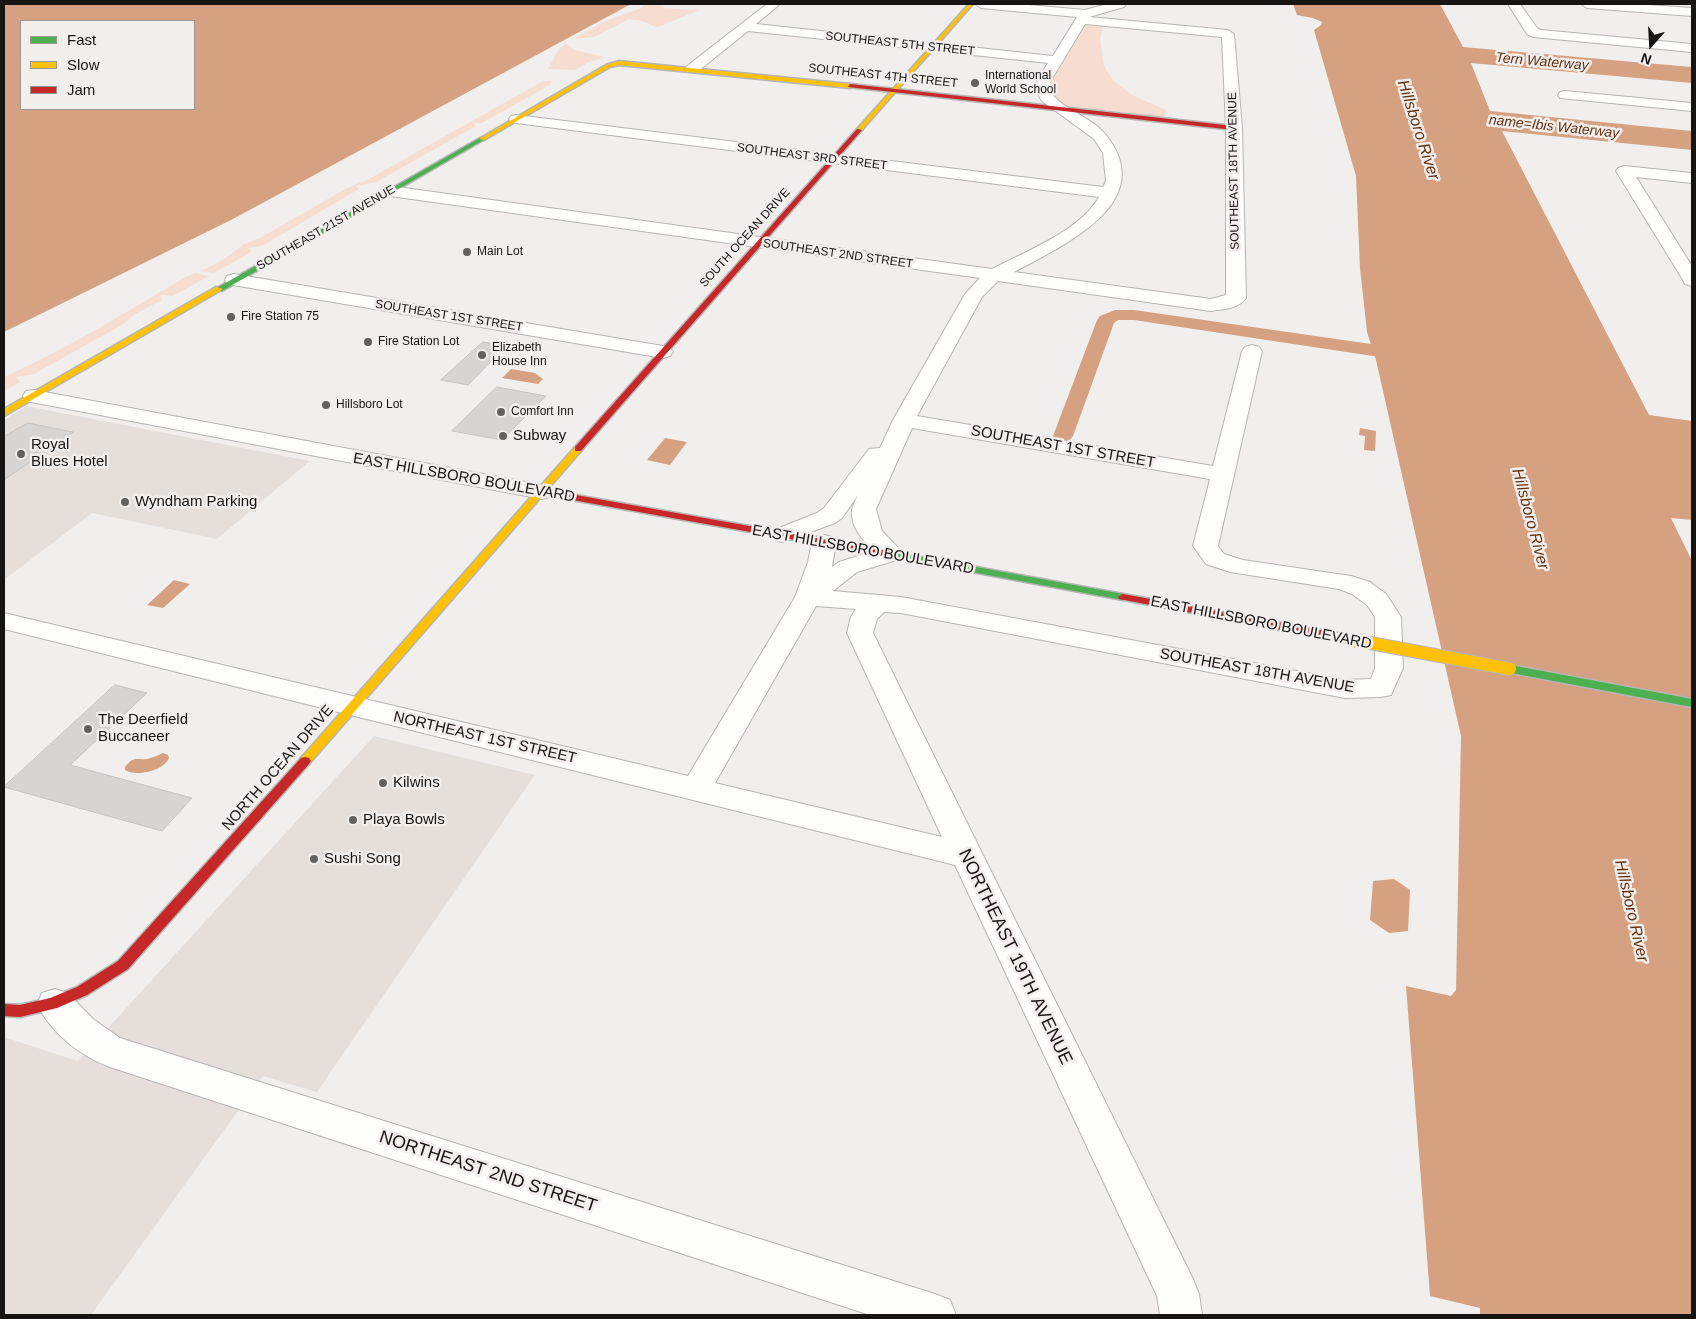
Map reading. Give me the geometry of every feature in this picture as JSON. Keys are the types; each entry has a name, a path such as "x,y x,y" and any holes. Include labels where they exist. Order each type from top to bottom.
{"main road":[{"name":"SOUTH OCEAN DRIVE","path":"542,492 663,352 971,4"},
{"name":"SOUTHEAST 4TH STREET","path":"619,63 692,69 1234,128"},
{"name":"SOUTHEAST 21ST AVENUE","path":"4,413 608,66 619,63"},
{"name":"EAST HILLSBORO BOULEVARD","path":"542,492 891,554 1692,703"},
{"name":"NORTH OCEAN DRIVE","path":"4,1010 13,1011 55,1004 91,987 124,965 542,492"}],"street":[{"path":"692,69 774,4"},
{"path":"981,4 1083,17 1120,4"},
{"path":"1514,4 1532,31 1538,34 1692,48"},
{"path":"1587,4 1692,12"},
{"path":"891,554 871,536 865,525 864,509 904,420 974,294 993,276 1068,236 1090,220 1102,206 1114,181 1111,153 1099,136 1060,109 1044,93 1043,82 1083,17"},
{"name":"SOUTHEAST 18TH AVENUE","path":"1083,17 1228,34 1234,128 1236,298 1228,302"},
{"name":"SOUTHEAST 5TH STREET","path":"747,25 1059,56"},
{"path":"1565,95 1692,107"},
{"name":"SOUTHEAST 3RD STREET","path":"516,119 1108,193"},
{"path":"1692,178 1624,171 1692,280"},
{"name":"SOUTHEAST 2ND STREET","path":"390,191 993,276 1211,304 1228,302"},
{"name":"SOUTHEAST 1ST STREET","path":"234,280 663,352"},
{"name":"SOUTHEAST 18TH AVENUE","path":"808,597 901,605 1345,689 1381,688 1389,668 1388,616 1377,600 1361,588 1342,582 1239,568 1215,559 1205,546 1252,350"},
{"name":"EAST HILLSBORO BOULEVARD","path":"34,396 542,492"},
{"path":"783,535 817,522 833,513 862,472 904,420"},
{"name":"SOUTHEAST 1ST STREET","path":"904,420 1222,474"},
{"path":"696,789 808,597 821,562 824,542"},
{"path":"808,597 848,567 891,554"},
{"name":"NORTHEAST 19TH AVENUE","path":"877,603 864,617 860,633 1178,1294 1181,1315"},
{"name":"NORTHEAST 1ST STREET","path":"4,621 966,855"},
{"name":"NORTHEAST 2ND STREET","path":"55,1004 90,1041 110,1051 935,1315"}],"shaded area":[{"path":"645,4 666,4 663,6 664,8 699,10 661,26 656,27 642,21 629,19 594,37 573,39 603,22 641,8"},
{"path":"1086,25 1103,27 1100,39 1104,66 1113,80 1132,95 1166,110 1164,117 1066,106 1056,99 1052,93 1052,81"},
{"path":"566,43 574,50 605,57 589,62 576,70 548,69 557,52"},
{"path":"543,81 552,81 550,85 482,123 473,123 476,126 376,182 356,186 359,189 262,246 248,248 252,251 250,253 214,273 201,271 223,260 244,244 260,238 347,188 367,180"},
{"path":"195,273 209,276 173,296 162,295 160,297 162,300 135,314 122,325 34,374 16,377 20,382 4,391 4,377 72,343"},
{"name":"Wyndham Parking","path":"26,406 310,461 217,539 92,513 4,580 4,420"},
{"path":"374,736 535,775 317,1092 263,1076 91,1315 4,1315 4,1037 78,1061"}],"water":[{"path":"4,4 631,4 231,220 4,332"},
{"path":"1293,4 1440,4 1463,47 1692,67 1692,83 1471,63 1490,111 1692,131 1692,150 1502,131 1649,415 1692,421 1692,520 1671,518 1692,561 1692,1315 1480,1315 1480,1308 1430,1296 1406,986 1451,996 1456,990 1461,736 1376,360 1367,332 1360,268 1356,176 1314,30 1322,22 1297,15"},
{"path":"511,369 535,373 543,379 538,384 502,378"},
{"path":"1360,428 1376,431 1375,451 1364,450 1365,436 1359,435"},
{"path":"665,438 687,442 670,465 647,460"},
{"path":"174,580 190,584 163,608 147,605"},
{"path":"163,753 168,755 169,758 166,763 156,769 142,773 125,770 125,767 133,760 147,759"},
{"path":"1394,879 1410,890 1408,931 1389,933 1370,920 1373,881"}],"building":[{"name":"Elizabeth House Inn","path":"483,342 506,346 468,385 441,380"},
{"name":"Comfort Inn","path":"497,387 546,396 502,440 452,431"},
{"name":"Royal Blues Hotel","path":"28,423 73,432 4,480 4,437"},
{"name":"The Deerfield Buccaneer","path":"115,685 147,693 70,765 192,798 162,831 4,787"}],"waterway":[{"path":"1063,436 1106,320 1115,315 1134,315 1406,355"}],"traffic: fast":[{"path":"219,289 482,139"},
{"path":"884,553 1123,597"},
{"path":"1510,669 1692,703"}],"traffic: slow":[{"path":"859,130 971,4"},
{"path":"482,139 608,66 619,63 850,86"},
{"path":"4,413 219,289"},
{"path":"305,761 578,449"},
{"path":"1354,640 1510,669"}],"traffic: jam":[{"path":"850,86 1234,128"},
{"path":"578,449 859,130"},
{"path":"542,492 884,553"},
{"path":"1123,597 1354,640"},
{"path":"4,1010 20,1011 52,1004 82,991 123,965 305,761"}],"place":[{"name":"International World School","path":"975,83"},
{"name":"Main Lot","path":"467,252"},
{"name":"Fire Station 75","path":"231,317"},
{"name":"Fire Station Lot","path":"368,342"},
{"name":"Elizabeth House Inn","path":"482,355"},
{"name":"Hillsboro Lot","path":"326,405"},
{"name":"Comfort Inn","path":"501,412"},
{"name":"Subway","path":"503,436"},
{"name":"Royal Blues Hotel","path":"21,454"},
{"name":"Wyndham Parking","path":"125,502"},
{"name":"The Deerfield Buccaneer","path":"88,729"},
{"name":"Kilwins","path":"383,783"},
{"name":"Playa Bowls","path":"353,820"},
{"name":"Sushi Song","path":"314,859"}],"water label":[{"name":"Tern Waterway","path":"1542,62"},
{"name":"name=Ibis Waterway","path":"1554,127"},
{"name":"Hillsboro River","path":"1418,130"},
{"name":"Hillsboro River","path":"1530,519"},
{"name":"Hillsboro River","path":"1631,911"}]}
